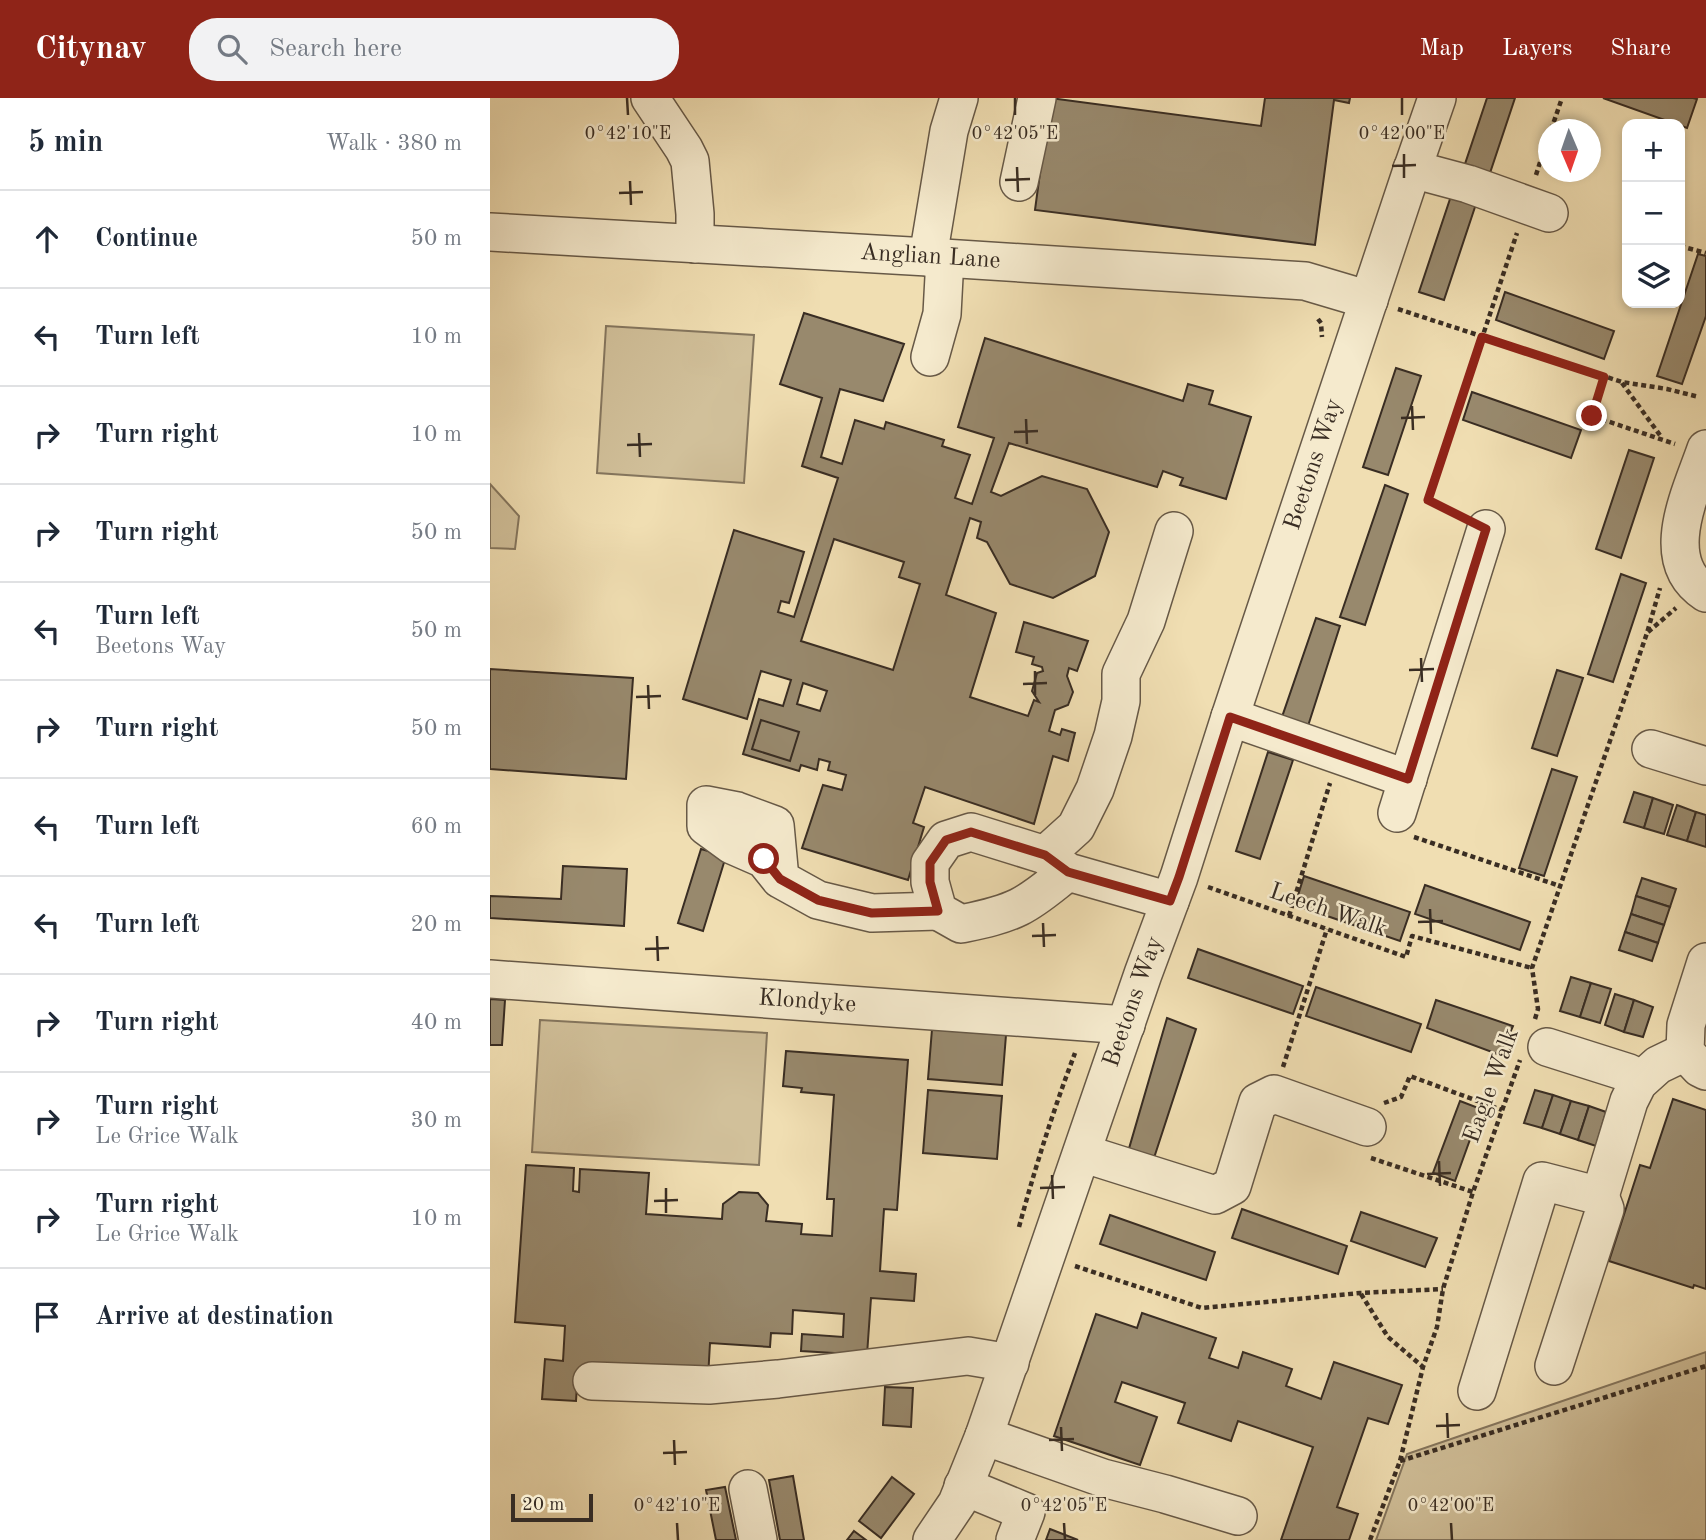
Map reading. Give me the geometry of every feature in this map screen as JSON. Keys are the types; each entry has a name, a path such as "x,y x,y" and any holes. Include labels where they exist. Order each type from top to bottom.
{"street":[{"path":"650,98 690,160 695,244"},
{"path":"930,357 942,314 937,258 949,131 959,98"},
{"path":"1018,182 1037,98"},
{"name":"Beetons Way","path":"932,1540 957,1503 984,1436 1174,889 1230,717 1382,304 1412,169 1437,98"},
{"path":"1412,169 1468,184 1538,209"},
{"name":"Anglian Lane","path":"490,232 1305,281 1382,304"},
{"path":"1694,448 1679,538 1680,555 1686,572 1697,587 1694,598"},
{"path":"1397,813 1486,529"},
{"path":"780,879 818,900 872,913 938,911 961,924 983,920 1017,908 1039,895 1095,789 1121,701 1121,674 1146,621 1174,531"},
{"path":"1230,717 1408,779"},
{"path":"1651,749 1706,766"},
{"path":"938,911 930,882 930,863 946,840 971,832 1057,863 1174,889"},
{"path":"1554,1366 1605,1209 1600,1196 1629,1101 1638,1083 1658,1065 1695,1061 1686,1025 1706,962"},
{"name":"Klondyke","path":"490,979 1126,1025"},
{"path":"1534,1043 1629,1073 1638,1083"},
{"path":"1082,1153 1215,1195 1232,1186 1258,1102 1275,1094 1366,1129"},
{"path":"1476,1391 1542,1181 1600,1196"},
{"path":"592,1381 709,1385 968,1356 1010,1363"},
{"path":"984,1436 1103,1478 1165,1493 1238,1516"},
{"path":"964,1486 1026,1513 1015,1540"},
{"path":"748,1489 758,1540"}],"path":[{"path":"1555,119 1562,98"},
{"path":"1486,529 1428,500 1482,337 1538,209 1542,182"},
{"path":"1685,247 1706,253"},
{"path":"1382,304 1604,377 1699,397"},
{"path":"1604,377 1592,416 1694,448"},
{"path":"1622,382 1663,439"},
{"name":"Eagle Walk","path":"1370,1540 1400,1461 1423,1367 1437,1327 1443,1289 1473,1192 1502,1110 1534,1043 1538,1009 1532,968 1647,632 1663,577"},
{"path":"1647,632 1694,598"},
{"path":"1289,916 1339,755"},
{"path":"1397,813 1393,830 1560,886"},
{"name":"Leech Walk","path":"1174,889 1289,916 1406,957 1412,936 1532,968"},
{"path":"1275,1094 1328,929"},
{"path":"1019,1227 1033,1173 1075,1054"},
{"path":"1473,1192 1366,1129 1401,1097 1409,1076 1502,1110"},
{"path":"1074,1266 1202,1308 1360,1293 1443,1289"},
{"path":"1360,1293 1388,1337 1423,1367"},
{"path":"1400,1461 1706,1366"}],"shaded area":[{"path":"606,326 754,335 744,483 597,473"},
{"path":"490,484 519,516 515,549 490,548"},
{"path":"540,1020 767,1033 759,1165 532,1152"},
{"path":"1706,1352 1706,1540 1376,1540 1407,1454"}],"building":[{"path":"1050,98 1261,126 1265,98 1350,98 1349,103 1334,100 1315,245 1035,210"},
{"path":"1487,98 1515,98 1490,173 1465,164"},
{"path":"1603,98 1697,99 1687,128 1685,119 1662,119"},
{"path":"1452,193 1477,201 1444,300 1419,292"},
{"path":"1698,254 1706,256 1706,316 1682,384 1657,376 1680,308 1685,308 1685,293"},
{"path":"1505,292 1614,331 1604,359 1496,320"},
{"path":"804,313 904,344 883,401 840,389 821,457 842,464 855,420 884,429 886,422 944,440 942,446 970,455 955,498 972,504 994,438 958,427 985,338 1183,401 1188,384 1213,391 1209,404 1251,417 1226,499 1180,485 1183,478 1163,471 1157,487 1009,443 991,492 1001,496 1042,476 1087,489 1109,532 1095,576 1053,598 1010,584 987,542 977,538 981,522 970,518 946,595 996,613 970,697 1028,716 1034,700 1039,702 1032,691 1037,673 1043,671 1042,667 1032,664 1034,657 1016,652 1024,622 1088,641 1077,671 1069,668 1067,676 1073,692 1068,705 1055,710 1049,731 1060,735 1062,729 1075,733 1068,761 1053,756 1034,824 925,787 913,823 924,827 908,880 802,848 823,785 842,790 846,775 828,770 830,762 819,759 817,770 801,765 799,771 743,754 759,699 783,706 791,680 761,671 747,719 683,699 734,530 804,552 789,603 781,601 778,612 794,617 838,478 802,466 822,398 780,384","holes":["834,539 904,562 899,577 920,584 893,670 801,641","803,683 827,691 820,711 797,704"]},
{"path":"1396,368 1421,376 1388,475 1363,467"},
{"path":"1472,392 1581,430 1571,458 1463,420"},
{"path":"1629,450 1654,458 1621,558 1596,549"},
{"path":"1385,485 1408,494 1365,625 1340,617"},
{"path":"1621,574 1646,583 1613,682 1588,674"},
{"path":"1316,618 1340,626 1308,726 1282,717"},
{"path":"490,669 633,678 626,779 490,769"},
{"path":"1557,670 1583,678 1557,756 1532,748"},
{"path":"761,720 799,732 790,761 752,749"},
{"path":"1268,752 1293,760 1260,859 1236,851"},
{"path":"1552,769 1577,777 1544,876 1519,868"},
{"path":"1634,792 1653,798 1644,828 1624,822"},
{"path":"1653,798 1673,805 1664,834 1644,828"},
{"path":"1677,805 1696,812 1687,841 1667,835"},
{"path":"1696,812 1706,815 1706,847 1687,841"},
{"path":"701,849 726,856 703,931 678,923"},
{"path":"563,866 627,869 624,926 490,918 490,896 561,899"},
{"path":"1304,876 1410,912 1400,941 1295,905"},
{"path":"1642,878 1676,889 1670,907 1636,896"},
{"path":"1425,885 1530,922 1520,950 1415,914"},
{"path":"1636,896 1670,907 1664,925 1631,914"},
{"path":"1631,914 1664,925 1658,943 1625,932"},
{"path":"1625,932 1658,943 1652,961 1619,950"},
{"path":"1198,949 1303,986 1293,1014 1188,978"},
{"path":"1571,977 1591,983 1580,1017 1560,1011"},
{"path":"1591,983 1611,989 1600,1023 1580,1017"},
{"path":"1316,987 1421,1024 1411,1052 1306,1016"},
{"path":"1615,994 1634,1000 1624,1032 1605,1025"},
{"path":"490,999 505,1000 502,1045 490,1045"},
{"path":"1436,1000 1513,1026 1500,1055 1427,1028"},
{"path":"1634,1000 1653,1007 1643,1037 1624,1032"},
{"path":"1167,1018 1196,1029 1153,1161 1128,1152"},
{"path":"932,1029 1006,1035 1002,1085 928,1079"},
{"path":"786,1051 908,1060 897,1210 884,1209 880,1271 916,1274 914,1301 871,1298 867,1355 801,1351 802,1334 843,1337 844,1314 793,1310 792,1334 771,1333 770,1347 710,1343 708,1378 578,1369 576,1401 542,1399 545,1359 563,1361 565,1326 515,1322 526,1165 574,1168 573,1191 579,1192 580,1169 649,1173 646,1214 722,1219 723,1204 739,1192 758,1193 768,1205 766,1221 802,1224 801,1234 832,1236 834,1199 827,1199 834,1095 801,1092 802,1088 783,1086"},
{"path":"928,1090 1002,1096 997,1159 923,1153"},
{"path":"1535,1090 1553,1095 1542,1128 1524,1123"},
{"path":"1553,1095 1571,1101 1560,1134 1542,1128"},
{"path":"1673,1099 1706,1110 1706,1289 1694,1285 1693,1288 1609,1261 1640,1165 1650,1168"},
{"path":"1460,1101 1481,1109 1455,1181 1433,1173"},
{"path":"1571,1101 1589,1106 1578,1140 1560,1134"},
{"path":"1589,1106 1606,1112 1596,1146 1578,1140"},
{"path":"1242,1209 1347,1246 1338,1274 1232,1238"},
{"path":"1361,1212 1437,1238 1425,1267 1351,1241"},
{"path":"1110,1215 1215,1252 1206,1280 1100,1244"},
{"path":"1142,1313 1216,1338 1209,1358 1238,1368 1243,1352 1292,1369 1286,1386 1321,1399 1334,1362 1402,1385 1388,1424 1368,1418 1337,1507 1358,1514 1349,1540 1281,1540 1313,1447 1238,1421 1231,1441 1178,1423 1185,1403 1122,1382 1115,1402 1157,1417 1140,1465 1054,1436 1096,1314 1137,1328"},
{"path":"885,1387 913,1388 911,1427 883,1425"},
{"path":"793,1476 804,1540 780,1540 769,1480"},
{"path":"892,1477 914,1494 881,1538 859,1521"},
{"path":"725,1487 736,1540 716,1540 706,1490"},
{"path":"1050,1529 1078,1540 1046,1540"},
{"path":"854,1531 866,1540 847,1540"}],"route":[{"path":"764,859 780,879 818,900 872,913 938,911 930,882 930,863 946,840 971,832 1045,855 1068,872 1170,901 1230,717 1408,779 1486,529 1428,500 1482,337 1604,377 1592,416"}]}
